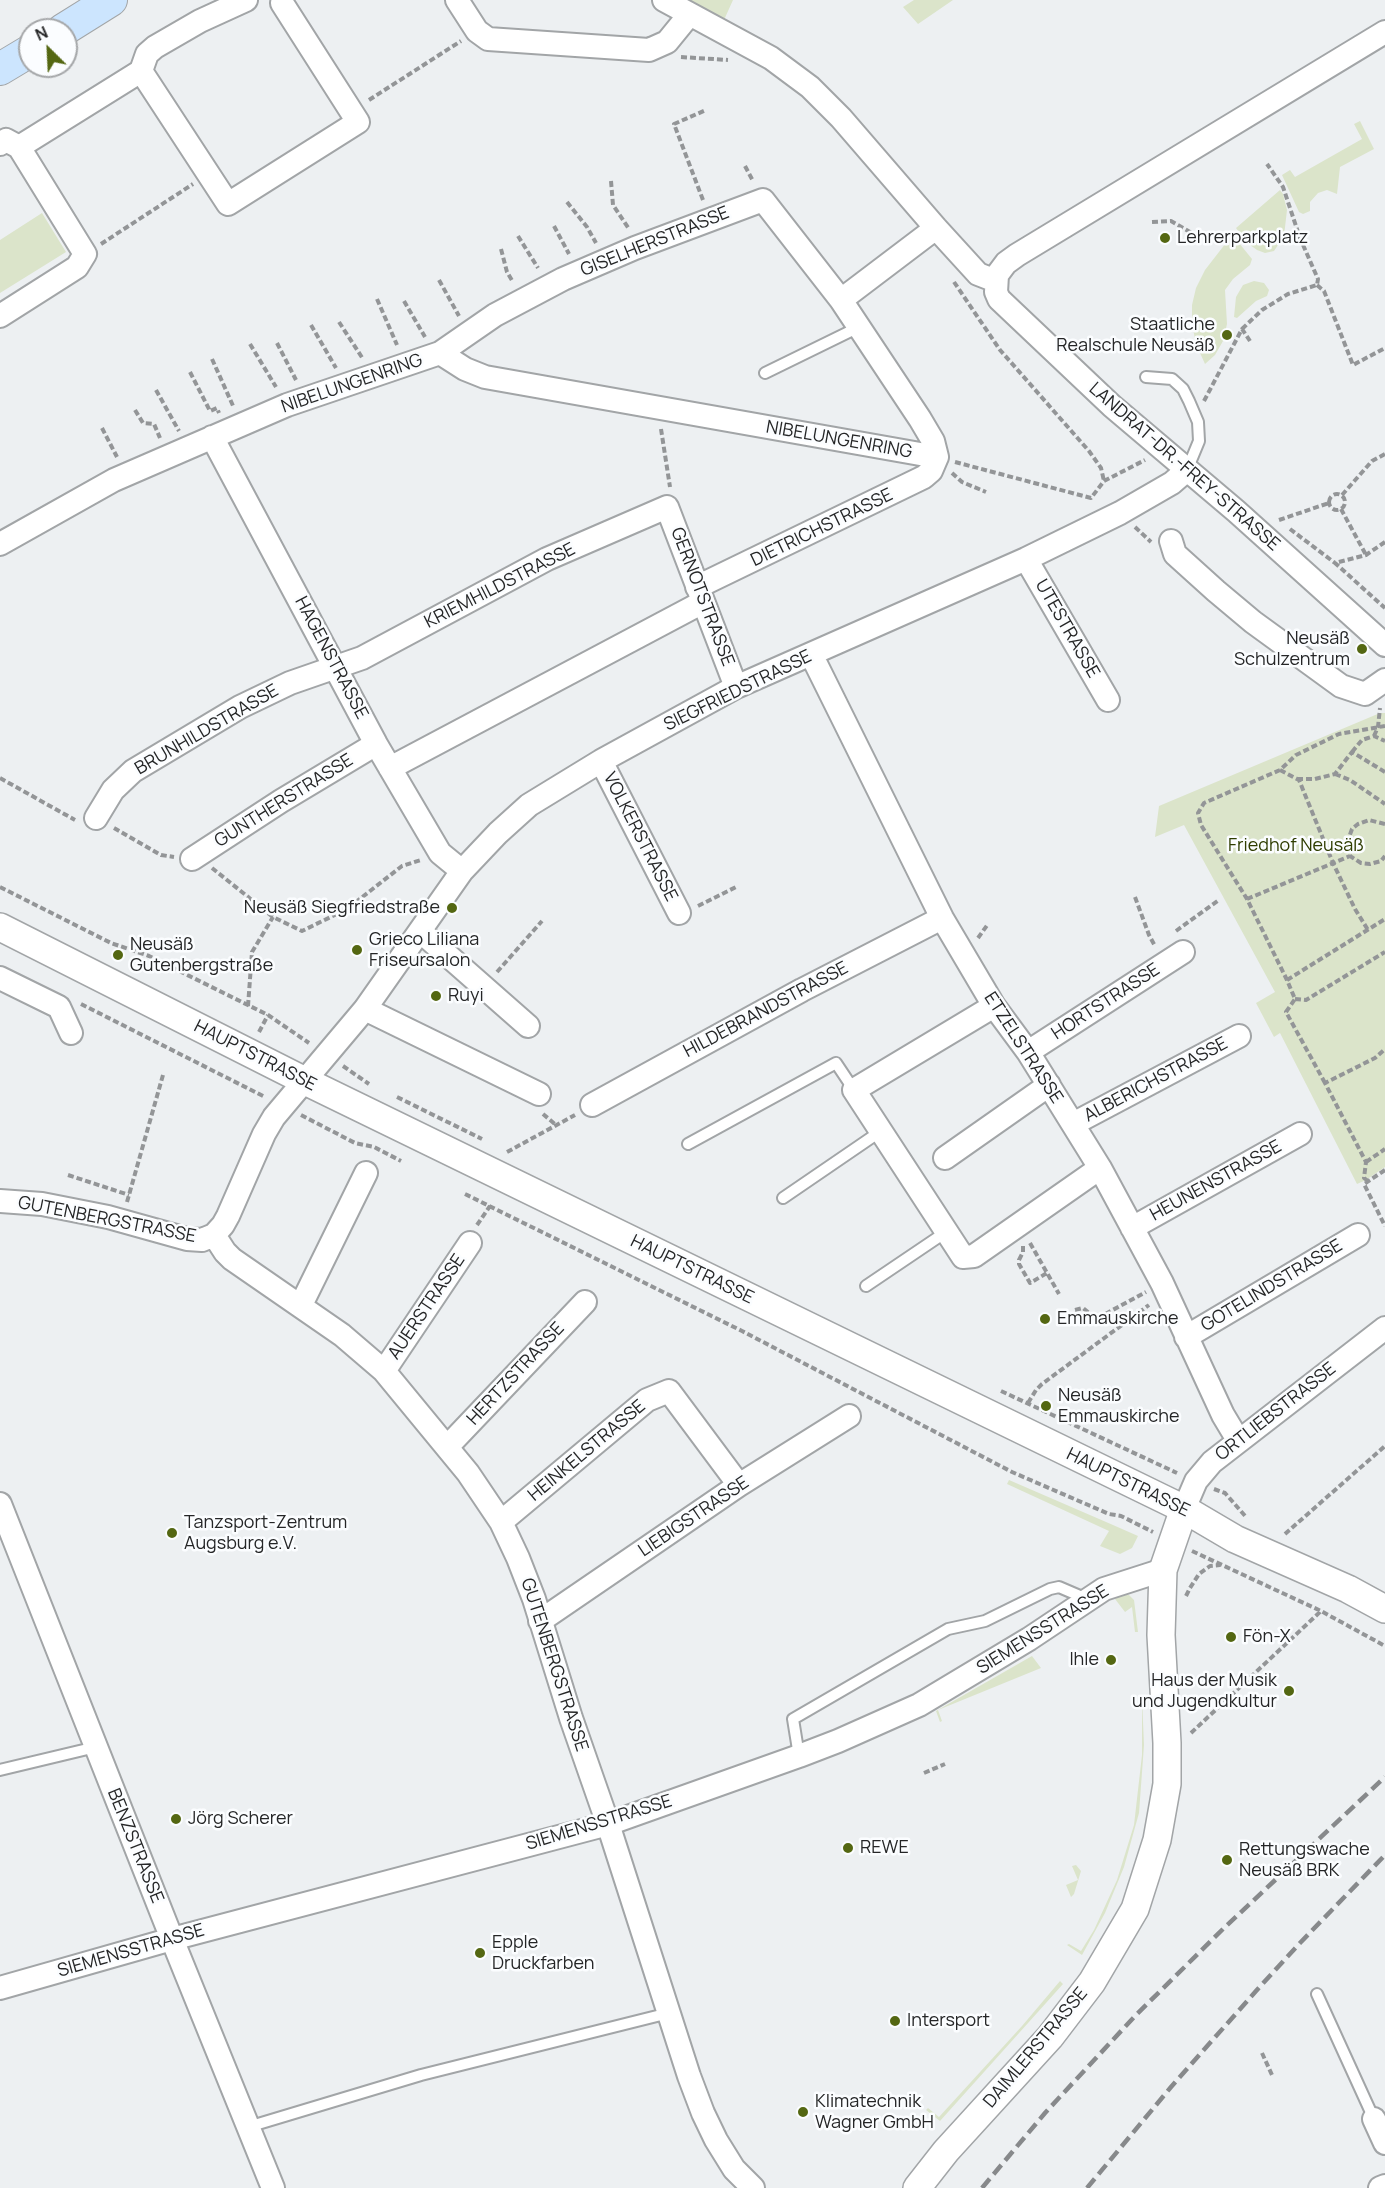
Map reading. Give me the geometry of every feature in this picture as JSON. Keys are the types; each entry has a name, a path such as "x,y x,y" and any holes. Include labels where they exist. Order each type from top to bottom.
{"main road":[{"path":"78,21 111,0"},
{"path":"0,69 18,58"}],"street":[{"path":"0,316 77,267 85,254 10,145 141,71 147,54 155,47 200,21 246,0"},
{"path":"457,0 477,31 488,39 649,50 667,42 689,15"},
{"path":"664,0 771,58 810,87 841,118 978,273 996,280 1003,266 1017,255 1385,32"},
{"path":"141,71 228,204 358,122 284,1"},
{"name":"GISELHERSTRASSE","path":"438,354 468,333 548,287 641,246 763,200 841,300 920,419 933,441 937,457"},
{"path":"841,300 936,228"},
{"name":"LANDRAT-DR.-FREY-STRASSE","path":"996,280 999,299 1112,406 1385,645"},
{"name":"NIBELUNGENRING","path":"0,544 126,474 227,430 296,402 438,354 485,377 937,457"},
{"name":"HAGENSTRASSE","path":"227,430 336,668 376,744 440,854 462,871"},
{"name":"DIETRICHSTRASSE","path":"700,595 924,477 931,471 937,457"},
{"name":"SIEGFRIEDSTRASSE","path":"305,1081 364,1009 462,871 498,833 529,805 601,761 736,687 1026,559 1120,513 1172,483 1186,470"},
{"name":"GERNOTSTRASSE","path":"667,507 736,687"},
{"name":"KRIEMHILDSTRASSE","path":"336,668 362,658 547,559 667,507"},
{"path":"1171,541 1175,554 1216,591 1253,622 1341,686 1365,694 1385,680"},
{"name":"UTESTRASSE","path":"1026,559 1108,700"},
{"path":"390,768 700,595"},
{"name":"ETZELSTRASSE","path":"811,654 942,918 994,1006 1028,1052 1100,1168 1164,1288 1223,1415 1238,1440"},
{"name":"BRUNHILDSTRASSE","path":"96,818 112,790 133,771 252,701 290,683 336,668"},
{"name":"GUNTHERSTRASSE","path":"192,859 280,801 376,744"},
{"name":"VOLKERSTRASSE","path":"601,761 679,913"},
{"name":"HILDEBRANDSTRASSE","path":"592,1105 802,990 942,918"},
{"name":"HAUPTSTRASSE","path":"0,927 305,1081 1184,1509 1235,1539 1385,1609"},
{"path":"420,931 528,1026"},
{"name":"HORTSTRASSE","path":"1028,1052 1174,958"},
{"path":"0,978 59,1007 71,1033"},
{"path":"994,1006 854,1090 946,1232 963,1257 974,1257 1021,1233 1100,1168"},
{"path":"364,1009 539,1094"},
{"name":"ALBERICHSTRASSE","path":"1073,1124 1239,1036"},
{"name":"GUTENBERGSTRASSE","path":"0,1201 42,1204 122,1221 187,1239 202,1240 214,1235 228,1216 264,1134 305,1081"},
{"path":"945,1158 1049,1086"},
{"name":"HEUNENSTRASSE","path":"1132,1228 1300,1134"},
{"path":"301,1305 366,1173"},
{"name":"GUTENBERGSTRASSE","path":"214,1235 232,1259 342,1335 384,1371 448,1446 501,1522 518,1558 540,1621 689,2076 716,2140 734,2169 753,2188"},
{"name":"GOTELINDSTRASSE","path":"1186,1337 1358,1235"},
{"name":"AUERSTRASSE","path":"384,1371 470,1243"},
{"name":"HERTZSTRASSE","path":"448,1446 585,1302"},
{"name":"ORTLIEBSTRASSE","path":"1184,1509 1196,1481 1212,1462 1385,1328"},
{"name":"HEINKELSTRASSE","path":"501,1522 647,1400 669,1391 739,1485"},
{"name":"LIEBIGSTRASSE","path":"540,1621 739,1485 849,1416"},
{"name":"BENZSTRASSE","path":"0,1504 273,2188"},
{"name":"DAIMLERSTRASSE","path":"917,2188 946,2151 1050,2037 1092,1982 1135,1909 1157,1840 1167,1784 1161,1635 1163,1570 1184,1509"},
{"name":"SIEMENSSTRASSE","path":"0,1988 172,1939 608,1824 799,1756 919,1705 1029,1639 1104,1589 1163,1570"},
{"path":"1374,2118 1385,2143"},
{"path":"1380,2188 1385,2186"}],"lane":[{"path":"765,373 859,327"},
{"path":"1146,377 1172,380 1183,389 1196,417 1199,441 1186,470"},
{"path":"687,1144 836,1063 854,1090"},
{"path":"783,1198 881,1131"},
{"path":"866,1286 946,1232"},
{"path":"799,1756 793,1719 948,1629 985,1621 1050,1589 1059,1587 1087,1599"},
{"path":"0,1770 96,1747"},
{"path":"1317,1994 1374,2118"},
{"path":"248,2127 421,2075 669,2013"}],"path":[{"path":"351,112 477,31"},
{"path":"649,50 669,56 731,60"},
{"path":"706,110 674,124 711,220"},
{"path":"1267,164 1283,187 1300,238 1318,279 1317,285"},
{"path":"85,254 208,174"},
{"path":"611,181 613,206 641,246"},
{"path":"567,202 587,227 605,261"},
{"path":"1152,222 1171,221 1195,235"},
{"path":"554,226 571,258 579,257 584,270"},
{"path":"518,236 532,255 548,287"},
{"path":"501,249 507,273 524,299"},
{"path":"949,275 1000,350 1089,451 1101,468 1104,481"},
{"path":"439,280 468,333"},
{"path":"1196,417 1242,329 1262,310 1288,294 1317,285"},
{"path":"1317,285 1324,291 1353,365 1385,348"},
{"path":"377,299 406,365"},
{"path":"404,301 438,354"},
{"path":"339,322 374,376"},
{"path":"311,325 346,385"},
{"path":"1242,329 1250,341"},
{"path":"277,343 296,402"},
{"path":"250,344 296,402"},
{"path":"212,359 227,430"},
{"path":"190,372 210,411 217,408 227,430"},
{"path":"156,390 178,452"},
{"path":"662,408 659,419 672,493 667,507"},
{"path":"135,410 143,423 154,424 178,452"},
{"path":"102,428 126,474"},
{"path":"937,457 1091,498 1104,481 1146,460 1161,447"},
{"path":"1342,495 1372,461 1385,454"},
{"path":"937,457 962,482 986,492"},
{"path":"1329,503 1334,494 1342,495"},
{"path":"1341,509 1346,502 1342,495"},
{"path":"1329,503 1334,509 1341,509"},
{"path":"1263,536 1279,520 1329,503"},
{"path":"1341,509 1366,555"},
{"path":"1120,513 1155,546 1171,541"},
{"path":"1279,520 1335,563 1385,608"},
{"path":"1335,563 1366,555 1385,542"},
{"path":"1295,999 1247,899 1202,825 1198,813 1204,803 1280,770 1296,755 1340,734 1385,726"},
{"path":"1374,736 1378,727"},
{"path":"1335,774 1362,740 1374,736 1385,741"},
{"path":"1352,752 1385,772"},
{"path":"1280,770 1299,780 1333,863 1368,930"},
{"path":"1296,779 1315,779 1335,774 1350,780 1385,804"},
{"path":"1385,824 1368,820 1358,824 1352,829 1347,843 1350,856 1361,863 1370,864 1381,861 1385,856"},
{"path":"1247,899 1350,856"},
{"path":"0,887 111,943 149,956 268,1016 326,1055"},
{"path":"1135,897 1149,935 1174,958"},
{"path":"1174,958 1171,934 1219,900"},
{"path":"248,1006 252,952 273,917"},
{"path":"1287,981 1385,919"},
{"path":"484,987 542,921"},
{"path":"1295,999 1306,1000 1385,952"},
{"path":"1295,999 1286,1012 1366,1162 1364,1178 1368,1181"},
{"path":"79,1003 355,1143 374,1147 401,1161"},
{"path":"1324,1083 1375,1058 1385,1049"},
{"path":"122,1221 163,1076"},
{"path":"507,1152 592,1105"},
{"path":"1366,1162 1385,1149"},
{"path":"1385,1170 1364,1184 1385,1226"},
{"path":"68,1174 129,1195"},
{"path":"465,1194 742,1331 1012,1473 1109,1514 1121,1516 1321,1611 1385,1646"},
{"path":"1021,1233 1023,1247 1019,1264 1029,1283 1047,1273"},
{"path":"1021,1233 1059,1294"},
{"path":"1076,1310 1083,1308 1096,1319 1164,1288"},
{"path":"1028,1403 1035,1390 1164,1288"},
{"path":"1042,1410 1046,1406"},
{"path":"1285,1534 1385,1446"},
{"path":"1191,1733 1321,1611"},
{"path":"924,1773 945,1764"},
{"path":"1262,2053 1272,2075"}],"green space":[{"path":"687,0 733,0 724,20"},
{"path":"914,0 953,0 918,24 903,7"},
{"path":"1360,121 1374,149 1340,167 1337,194 1327,190 1318,193 1310,202 1310,211 1303,214 1299,212 1282,175 1290,170 1295,177 1362,139 1354,124"},
{"path":"1280,190 1287,210 1284,236 1274,251 1265,253 1246,242 1236,228"},
{"path":"42,213 66,252 0,293 0,240"},
{"path":"1229,239 1239,243 1252,259 1250,265 1233,279 1225,290 1227,324 1223,341 1215,355 1205,364 1196,344 1192,324 1192,305 1196,288 1205,270"},
{"path":"1254,281 1264,283 1269,290 1267,296 1256,301 1237,318 1234,317 1236,297 1243,285"},
{"name":"Friedhof Neusäß","path":"1380,713 1385,713 1385,1167 1357,1184 1280,1033 1274,1037 1256,1003 1275,992 1184,825 1155,837 1159,806"},
{"path":"1009,1480 1138,1536 1132,1548 1120,1554 1100,1546 1109,1531 1007,1484"},
{"path":"1124,1594 1134,1600 1138,1632 1135,1632 1132,1607 1125,1612 1115,1599"},
{"path":"1032,1656 1041,1668 938,1710 942,1721 940,1722 936,1711"},
{"path":"1142,1698 1144,1745 1139,1813 1124,1867 1105,1913 1082,1955 1067,1945 1081,1951 1094,1930 1117,1880 1134,1825 1142,1755"},
{"path":"1076,1865 1081,1871 1074,1894 1071,1897 1066,1885 1078,1880 1072,1866"},
{"path":"1060,1981 1063,1984 940,2121 926,2110 928,2108 939,2117"}],"railway":[{"path":"982,2188 1045,2113 1135,2016 1223,1929 1385,1777"},
{"path":"1087,2188 1171,2087 1256,1991 1385,1855"}],"place":[{"name":"Lehrerparkplatz","path":"1165,238"},
{"name":"Staatliche Realschule Neusäß","path":"1227,335"},
{"name":"Neusäß Schulzentrum","path":"1362,649"},
{"name":"Neusäß Siegfriedstraße","path":"452,908"},
{"name":"Grieco Liliana Friseursalon","path":"357,950"},
{"name":"Neusäß Gutenbergstraße","path":"118,955"},
{"name":"Ruyi","path":"436,996"},
{"name":"Emmauskirche","path":"1045,1319"},
{"name":"Neusäß Emmauskirche","path":"1046,1406"},
{"name":"Tanzsport-Zentrum Augsburg e.V.","path":"172,1533"},
{"name":"Fön-X","path":"1231,1637"},
{"name":"Ihle","path":"1111,1660"},
{"name":"Haus der Musik und Jugendkultur","path":"1289,1691"},
{"name":"Jörg Scherer","path":"176,1819"},
{"name":"REWE","path":"848,1848"},
{"name":"Rettungswache Neusäß BRK","path":"1227,1860"},
{"name":"Epple Druckfarben","path":"480,1953"},
{"name":"Intersport","path":"895,2021"},
{"name":"Klimatechnik Wagner GmbH","path":"803,2112"}]}
